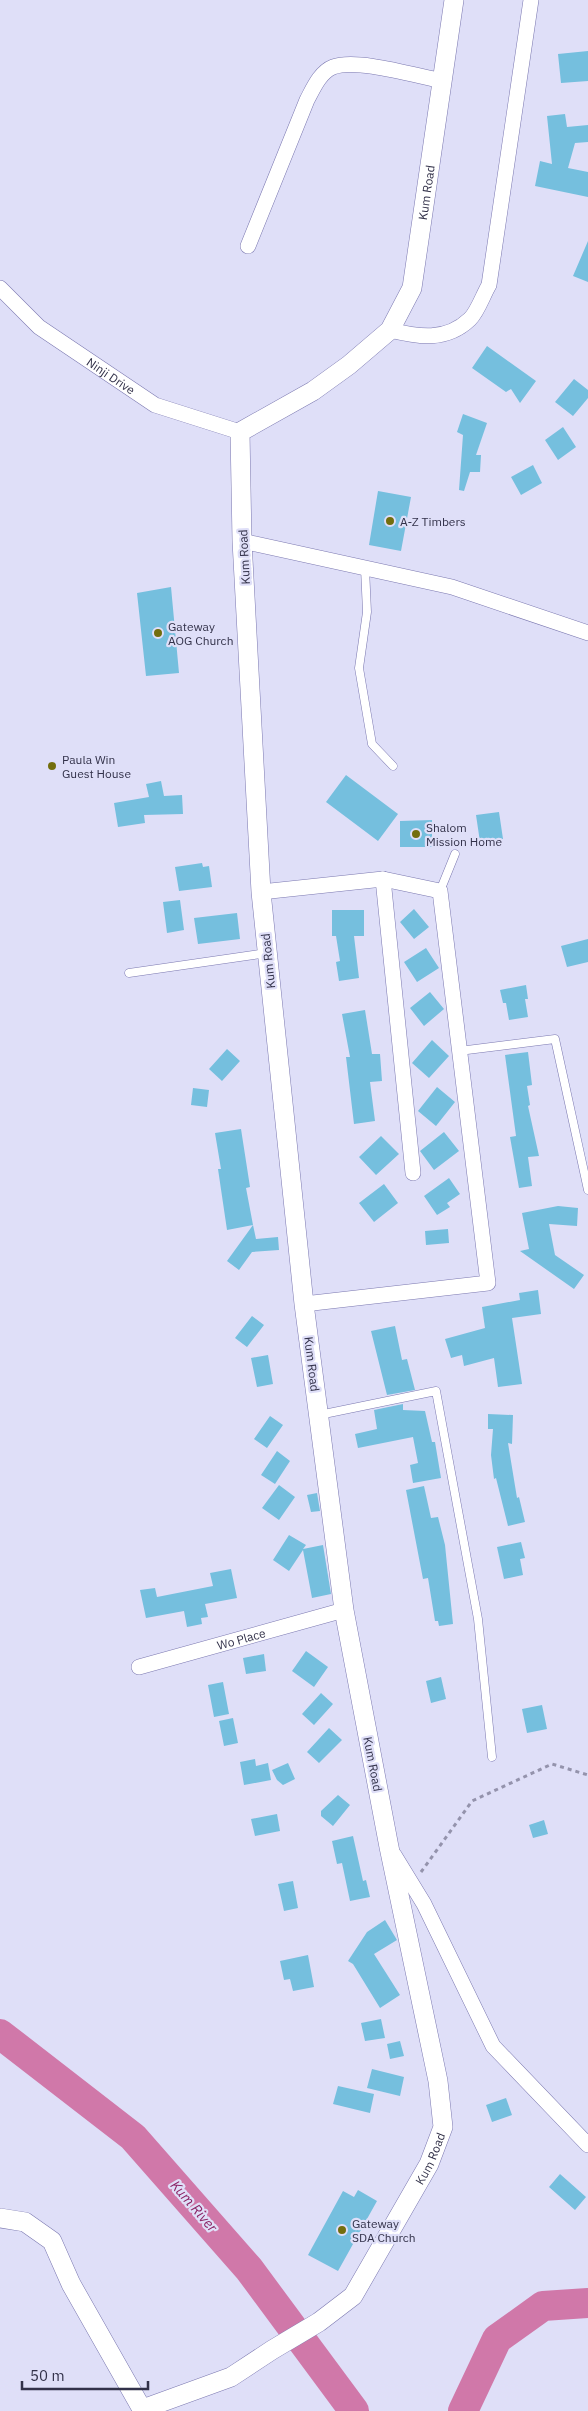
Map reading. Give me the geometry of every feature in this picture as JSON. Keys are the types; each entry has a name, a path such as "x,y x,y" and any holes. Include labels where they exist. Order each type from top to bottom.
{"street":[{"name":"Kum Road","path":"0,2218 25,2222 52,2241 71,2284 143,2410 231,2377 319,2322 353,2296 429,2164 443,2126 438,2081 389,1847 344,1610 304,1304 261,892 242,541 240,432 313,391 349,365 390,330 412,288 454,0"},
{"path":"390,330 419,338 446,334 470,319 489,285 531,0"},
{"path":"248,246 307,100 316,82 331,68 352,63 443,81"},
{"name":"Ninji Drive","path":"0,288 39,327 155,405 240,432"},
{"path":"242,541 452,586 588,633"},
{"path":"261,892 383,879 440,891 488,1283 304,1304"},
{"path":"383,879 413,1173"},
{"name":"Wo Place","path":"139,1667 344,1610"},
{"path":"389,1847 424,1904 493,2046 588,2145"}],"lane":[{"path":"365,568 367,612 359,668 372,744 393,766"},
{"path":"440,891 455,854"},
{"path":"129,973 267,953"},
{"path":"460,1051 555,1039 588,1190"},
{"path":"318,1415 436,1391 478,1619 492,1757"}],"path":[{"path":"412,1885 472,1801 552,1764 588,1775"}],"building":[{"path":"588,51 588,81 561,83 558,54"},
{"path":"565,114 567,127 588,125 588,142 575,143 568,168 588,172 588,197 535,186 540,161 552,164 547,116"},
{"path":"588,241 588,282 573,276"},
{"path":"487,346 536,381 520,403 511,389 506,392 472,368"},
{"path":"574,379 588,390 588,398 573,416 555,402"},
{"path":"463,414 487,423 476,455 481,455 480,472 470,472 464,491 459,490 463,435 457,432"},
{"path":"563,427 576,447 558,460 545,440"},
{"path":"533,465 542,483 521,495 511,477"},
{"name":"A-Z Timbers","path":"378,491 411,497 401,551 369,545"},
{"name":"Gateway AOG Church","path":"171,587 179,673 146,676 137,593"},
{"path":"346,775 398,814 378,841 326,802"},
{"path":"161,781 164,796 182,795 183,814 144,815 145,823 118,827 114,803 149,797 146,784"},
{"path":"499,812 503,839 480,842 476,815"},
{"name":"Shalom Mission Home","path":"432,820 432,847 400,847 400,821"},
{"path":"202,863 203,867 209,866 212,887 179,891 175,867"},
{"path":"180,900 184,930 167,933 163,902"},
{"path":"414,909 429,927 414,939 400,922"},
{"path":"332,910 364,910 364,936 354,936 359,978 339,981 336,962 340,961 336,936 332,936"},
{"path":"237,913 240,939 198,944 194,918"},
{"path":"588,939 588,962 567,967 561,946"},
{"path":"426,948 439,968 417,982 404,962"},
{"path":"526,985 528,999 525,999 528,1017 509,1020 506,1003 503,1003 500,990"},
{"path":"430,992 444,1009 424,1026 410,1008"},
{"path":"365,1010 372,1054 380,1054 382,1081 370,1082 375,1121 354,1124 346,1057 350,1057 342,1014"},
{"path":"432,1040 449,1056 429,1078 412,1063"},
{"path":"227,1049 240,1061 222,1081 209,1069"},
{"path":"528,1052 532,1085 527,1086 530,1105 528,1106 539,1156 528,1157 532,1186 519,1188 510,1137 516,1136 505,1055"},
{"path":"437,1087 455,1102 436,1126 418,1111"},
{"path":"193,1088 209,1090 207,1107 191,1105"},
{"path":"241,1129 250,1187 246,1188 253,1225 227,1230 218,1169 221,1169 215,1133"},
{"path":"444,1132 459,1151 434,1170 420,1151"},
{"path":"381,1136 399,1154 376,1175 359,1157"},
{"path":"449,1178 460,1194 447,1203 450,1207 437,1215 424,1196"},
{"path":"384,1184 398,1203 374,1222 359,1203"},
{"path":"558,1206 578,1208 577,1226 549,1224 555,1255 584,1275 574,1289 520,1251 529,1249 522,1213"},
{"path":"253,1225 256,1239 278,1237 279,1250 252,1252 239,1270 227,1261"},
{"path":"448,1229 449,1243 426,1245 425,1231"},
{"path":"538,1290 541,1314 512,1318 522,1384 498,1387 494,1358 464,1366 462,1355 451,1358 445,1339 485,1328 482,1307 520,1300 519,1293"},
{"path":"252,1316 264,1325 247,1347 235,1338"},
{"path":"395,1326 402,1360 407,1359 415,1390 387,1395 371,1331"},
{"path":"268,1355 273,1384 257,1387 251,1358"},
{"path":"403,1404 403,1410 425,1411 432,1442 435,1442 441,1478 413,1483 410,1465 418,1463 413,1437 358,1448 355,1434 377,1429 374,1410"},
{"path":"488,1414 513,1415 512,1444 508,1443 517,1498 519,1497 525,1522 508,1526 496,1478 494,1479 491,1455 493,1429 488,1429"},
{"path":"270,1416 283,1425 267,1448 254,1439"},
{"path":"277,1451 290,1461 275,1484 261,1475"},
{"path":"279,1485 295,1497 279,1520 262,1508"},
{"path":"424,1486 431,1518 438,1517 445,1545 453,1624 439,1626 438,1621 435,1621 428,1578 423,1579 406,1490"},
{"path":"317,1493 320,1511 311,1512 307,1495"},
{"path":"289,1535 306,1545 303,1549 323,1545 331,1594 312,1598 303,1550 289,1571 273,1560"},
{"path":"521,1542 525,1558 520,1559 523,1575 504,1579 497,1547"},
{"path":"231,1569 237,1598 205,1604 208,1617 201,1618 202,1624 187,1627 184,1611 146,1618 140,1590 155,1588 157,1597 213,1586 210,1573"},
{"path":"306,1651 328,1667 314,1687 292,1671"},
{"path":"264,1654 266,1671 246,1674 243,1658"},
{"path":"441,1677 446,1699 431,1703 426,1681"},
{"path":"223,1682 229,1714 214,1717 208,1685"},
{"path":"321,1693 333,1704 314,1725 302,1714"},
{"path":"542,1705 547,1729 527,1733 522,1709"},
{"path":"233,1718 238,1743 224,1746 219,1721"},
{"path":"329,1728 342,1740 319,1763 307,1752"},
{"path":"255,1759 256,1766 268,1763 271,1780 244,1785 240,1762"},
{"path":"288,1763 295,1779 283,1785 277,1780 272,1770"},
{"path":"338,1795 350,1805 333,1826 321,1816 321,1811"},
{"path":"277,1814 280,1831 255,1836 251,1819"},
{"path":"544,1820 548,1834 533,1838 529,1825"},
{"path":"353,1836 363,1881 366,1880 370,1897 350,1901 342,1863 337,1864 332,1841"},
{"path":"293,1881 298,1908 284,1911 278,1884"},
{"path":"385,1920 397,1940 374,1954 400,1995 380,2008 353,1964 348,1961 367,1932"},
{"path":"308,1955 314,1987 293,1991 290,1979 284,1980 280,1961"},
{"path":"381,2019 385,2038 365,2041 361,2023"},
{"path":"400,2041 404,2056 390,2059 387,2044"},
{"path":"372,2069 404,2077 400,2096 367,2088"},
{"path":"338,2086 374,2094 370,2113 333,2104"},
{"path":"506,2098 512,2115 492,2122 486,2105"},
{"path":"560,2174 586,2197 575,2210 549,2187"},
{"name":"Gateway SDA Church","path":"358,2190 377,2201 338,2271 308,2255 343,2191 354,2197"}],"waterway":[{"name":"Kum River","path":"0,2034 133,2137 249,2269 354,2411"},
{"name":"Kum River","path":"463,2411 497,2339 543,2306 588,2303"}],"place":[{"name":"A-Z Timbers","path":"390,521"},
{"name":"Gateway AOG Church","path":"158,633"},
{"name":"Paula Win Guest House","path":"52,766"},
{"name":"Shalom Mission Home","path":"416,834"},
{"name":"Gateway SDA Church","path":"342,2230"}]}
